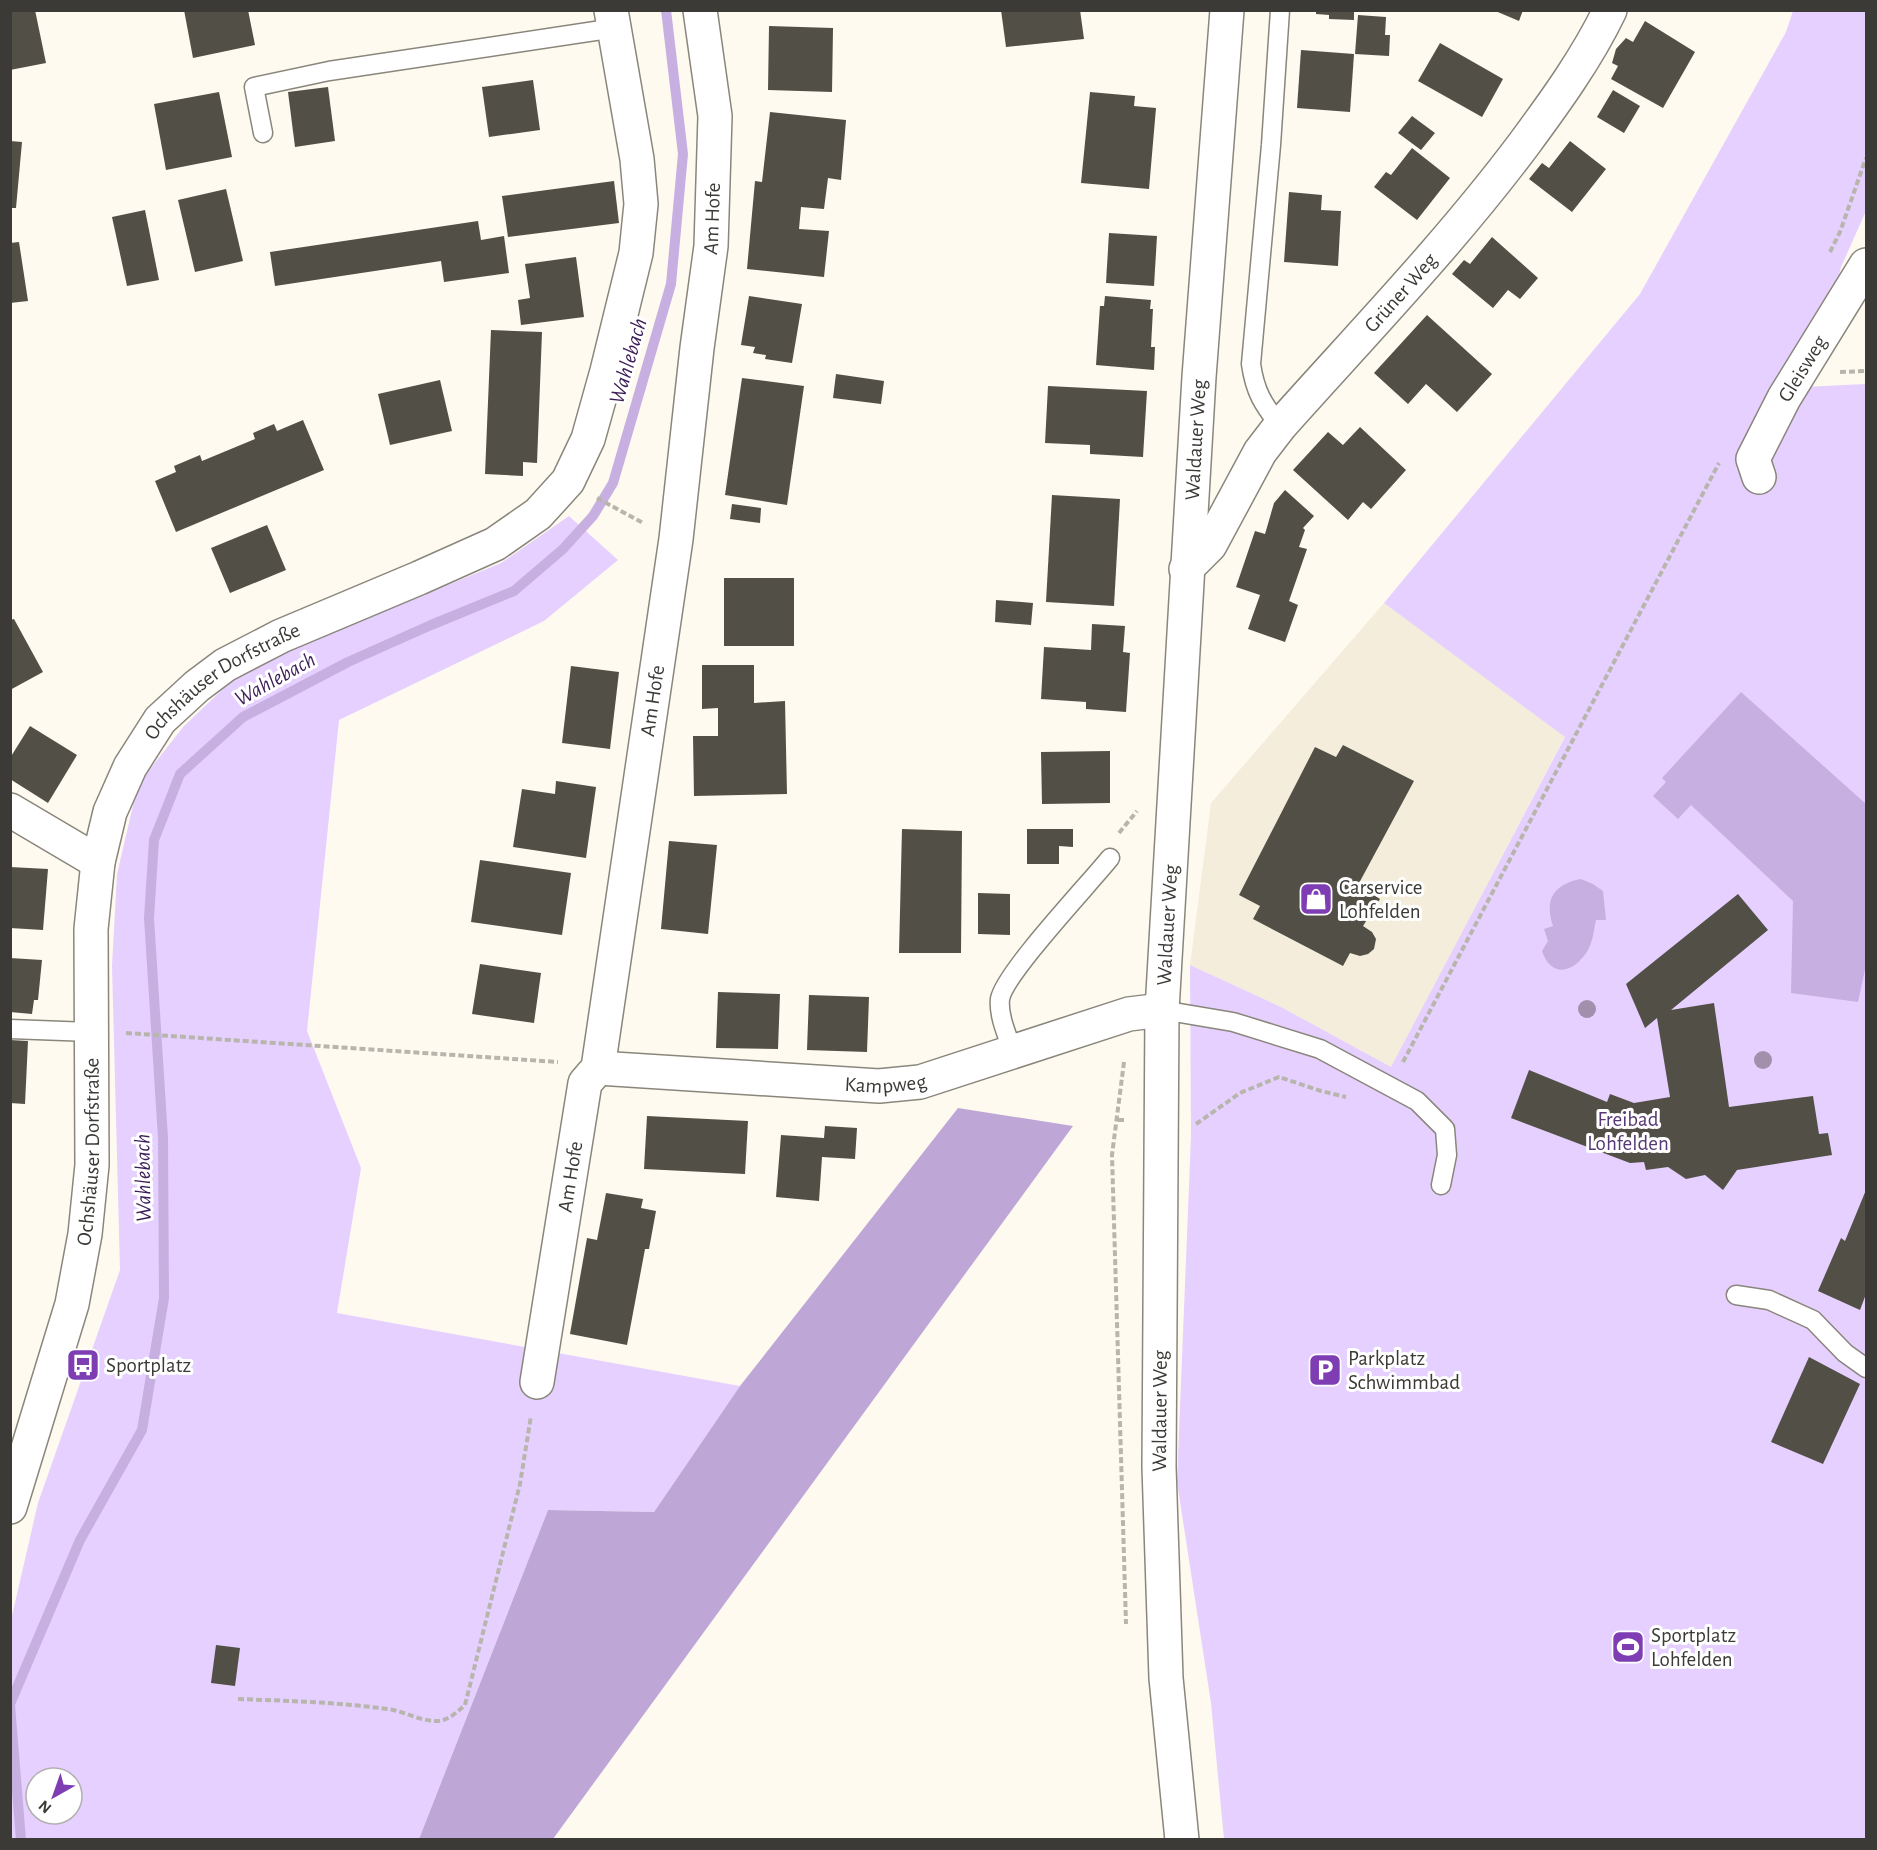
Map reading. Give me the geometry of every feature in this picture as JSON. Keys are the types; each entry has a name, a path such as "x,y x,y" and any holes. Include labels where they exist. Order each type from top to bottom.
{"street":[{"name":"Am Hofe","path":"537,1382 585,1083 598,1068 671,575 711,246 715,116 700,10"},
{"name":"Waldauer Weg","path":"1182,1839 1166,1678 1159,1467 1162,1010 1198,377 1227,10"},
{"name":"Grüner Weg","path":"1186,569 1210,545 1260,452 1280,426 1440,250 1481,201 1563,91 1610,10"},
{"name":"Ochshäuser Dorfstraße","path":"10,1507 72,1304 86,1234 92,1165 91,929 98,862 110,812 130,767 160,720 197,686 225,666 281,636 495,544 538,514 568,481 588,439 607,371 637,243 641,204 637,159 613,19"},
{"name":"Gleisweg","path":"1759,477 1753,459 1784,398 1866,265"},
{"path":"10,810 98,862"},
{"name":"Kampweg","path":"598,1068 879,1086 920,1082 1129,1014 1162,1010"}],"lane":[{"path":"1280,10 1251,364 1254,384 1265,407 1280,426"},
{"path":"263,133 254,87 613,19"},
{"path":"1013,1052 1002,1019 1000,998 1014,972 1110,858"},
{"path":"1162,1010 1233,1022 1320,1049 1417,1101 1446,1129 1447,1155 1441,1185"},
{"path":"10,1029 90,1032"},
{"path":"1736,1295 1769,1300 1814,1320 1845,1353 1866,1368"}],"path":[{"path":"1129,1014 1118,1120 1197,1124 1240,1093 1280,1077 1363,1102 1390,1086 1723,455"},
{"path":"1110,858 1113,839 1143,804 1174,806"},
{"path":"124,1033 572,1063 598,1068"},
{"path":"238,1699 315,1702 390,1709 422,1719 440,1721 452,1716 465,1705 520,1484 537,1382"}],"shaded area":[{"path":"1384,603 1565,736 1391,1068 1281,1007 1190,965 1211,803"},
{"path":"1741,692 1866,804 1866,965 1858,1002 1791,993 1793,901 1691,805 1678,819 1653,796 1666,782 1662,778"},
{"path":"1581,879 1603,891 1606,920 1596,920 1590,945 1584,956 1571,967 1558,969 1546,960 1542,951 1548,941 1544,929 1553,926 1551,901 1558,889"},
{"path":"958,1108 1073,1126 553,1839 419,1839 548,1510 654,1512 740,1386"}],"green space":[{"name":"Freibad Lohfelden","path":"1793,11 1866,11 1866,211 1841,267 1821,354 1802,387 1866,384 1866,1839 1224,1839 1211,1703 1177,1482 1191,1136 1190,965 1281,1007 1391,1067 1565,737 1384,603 1640,294 1786,32"},
{"path":"569,516 618,560 544,621 339,720 307,1031 361,1168 337,1313 740,1386 654,1512 548,1510 419,1839 11,1840 11,1620 38,1503 120,1270 112,966 117,874 138,784 184,726 244,669 501,563"}],"building":[{"path":"10,10 35,10 46,63 10,70"},
{"path":"184,10 248,10 255,45 193,58"},
{"path":"1001,10 1080,10 1084,39 1006,47"},
{"path":"1316,10 1354,10 1354,20 1329,19 1329,15 1316,14"},
{"path":"1493,10 1523,10 1519,21"},
{"path":"1358,15 1386,17 1385,35 1390,35 1389,56 1355,54"},
{"path":"1645,21 1695,52 1663,108 1611,79 1618,66 1612,63 1616,49 1626,38 1633,42"},
{"path":"769,26 833,28 832,92 768,90"},
{"path":"1440,43 1503,79 1482,117 1418,81"},
{"path":"1301,50 1354,54 1350,112 1297,108"},
{"path":"533,80 540,130 489,137 482,87"},
{"path":"328,87 335,141 295,147 288,92"},
{"path":"1613,90 1640,106 1624,133 1597,117"},
{"path":"219,92 232,157 166,170 154,104"},
{"path":"1090,92 1135,96 1134,106 1156,108 1149,189 1081,183"},
{"path":"770,112 846,120 841,180 828,178 824,209 801,207 799,229 829,231 824,277 747,269 755,181 762,182"},
{"path":"1412,116 1435,133 1421,150 1398,133"},
{"path":"10,141 22,142 16,208 10,208"},
{"path":"1570,141 1606,169 1572,212 1529,179 1542,163 1549,168"},
{"path":"1412,148 1450,178 1417,220 1374,187 1386,172 1391,175"},
{"path":"614,181 619,223 508,237 502,196"},
{"path":"226,189 243,261 195,272 178,200"},
{"path":"1289,192 1322,195 1321,210 1341,211 1338,266 1284,262"},
{"path":"145,210 159,280 127,286 112,217"},
{"path":"478,221 481,240 504,236 509,273 444,282 441,261 275,286 270,252"},
{"path":"1109,233 1157,236 1154,286 1106,283"},
{"path":"1492,237 1538,278 1520,299 1508,290 1493,308 1452,274 1464,260 1470,264"},
{"path":"19,242 28,301 10,303 10,243"},
{"path":"576,257 584,317 521,325 518,300 530,298 525,264"},
{"path":"749,296 802,304 792,363 765,359 766,355 753,353 755,347 741,345"},
{"path":"1105,296 1151,300 1150,309 1153,309 1151,347 1155,347 1154,370 1096,365 1100,306 1104,306"},
{"path":"1427,315 1492,374 1457,412 1426,384 1408,404 1374,373"},
{"path":"491,330 542,332 537,463 523,462 523,476 485,474"},
{"path":"836,374 884,381 881,404 833,398"},
{"path":"742,378 804,386 787,505 725,495"},
{"path":"440,380 452,431 390,445 378,394"},
{"path":"1048,386 1147,391 1143,457 1090,454 1090,445 1045,443"},
{"path":"303,420 324,470 176,532 155,481 176,472 174,466 200,455 202,461 255,439 253,433 274,424 277,431"},
{"path":"1360,427 1406,470 1371,509 1363,502 1348,520 1293,470 1328,432 1343,445"},
{"path":"1285,490 1314,516 1303,528 1305,530 1299,547 1307,549 1289,601 1298,605 1285,642 1248,629 1260,595 1236,587 1255,531 1265,534 1274,503"},
{"path":"1052,495 1120,499 1114,606 1046,602"},
{"path":"732,504 761,508 760,523 730,519"},
{"path":"267,525 286,570 230,593 211,548"},
{"path":"724,578 794,578 794,646 724,646"},
{"path":"996,600 1033,603 1031,625 995,622"},
{"path":"14,619 43,672 10,690 10,620"},
{"path":"1092,624 1125,626 1123,652 1130,653 1126,712 1086,709 1086,702 1041,699 1044,647 1091,650"},
{"path":"702,665 754,665 754,703 785,701 787,794 694,796 693,736 718,736 718,708 702,709"},
{"path":"571,666 619,672 610,749 562,743"},
{"path":"30,726 77,755 48,803 10,779 10,758"},
{"path":"1343,745 1414,781 1358,885 1380,899 1363,926 1372,932 1376,939 1374,949 1360,956 1350,953 1343,966 1253,919 1260,906 1239,895 1315,747 1336,757"},
{"path":"1110,751 1110,803 1042,804 1041,752"},
{"path":"556,781 596,787 586,858 513,847 522,789 555,794"},
{"path":"902,829 962,831 961,953 899,953"},
{"path":"1027,829 1073,829 1073,847 1059,846 1059,864 1027,864"},
{"path":"669,841 717,845 708,934 661,929"},
{"path":"480,860 571,873 562,935 471,922"},
{"path":"10,867 48,869 43,930 10,928"},
{"path":"978,893 1010,894 1010,935 978,934"},
{"path":"1738,894 1768,930 1671,1010 1714,1003 1729,1107 1813,1096 1819,1134 1828,1133 1832,1155 1737,1170 1723,1190 1705,1175 1686,1179 1668,1167 1646,1170 1644,1162 1630,1163 1511,1118 1529,1070 1607,1102 1610,1094 1634,1103 1670,1097 1657,1018 1645,1028 1626,984"},
{"path":"10,958 42,960 38,1000 34,1000 32,1014 10,1012"},
{"path":"480,964 541,973 534,1023 472,1014"},
{"path":"718,992 780,994 778,1049 716,1048"},
{"path":"809,995 869,997 867,1052 807,1050"},
{"path":"10,1040 28,1041 25,1104 10,1103"},
{"path":"647,1116 748,1121 745,1174 644,1169"},
{"path":"825,1126 857,1128 855,1159 822,1157 819,1201 776,1197 781,1135 824,1138"},
{"path":"1866,1190 1866,1294 1860,1310 1818,1291 1841,1238 1845,1241"},
{"path":"606,1193 643,1199 641,1208 656,1211 649,1249 645,1249 627,1345 570,1334 587,1238 597,1240"},
{"path":"1809,1357 1860,1384 1823,1464 1771,1442"},
{"path":"216,1645 240,1648 235,1686 211,1683"}],"waterway":[{"name":"Wahlebach","path":"10,1704 80,1540 142,1430 164,1298 163,1138 149,918 154,840 180,774 243,717 348,662 514,591 563,549 593,516 613,483 671,284 683,154 666,10"},
{"name":"Wahlebach","path":"10,1705 21,1840"}],"place":[{"name":"Carservice Lohfelden","path":"1316,899"},
{"name":"Sportplatz","path":"83,1365"},
{"name":"Parkplatz Schwimmbad","path":"1325,1370"},
{"name":"Sportplatz Lohfelden","path":"1628,1647"}]}
